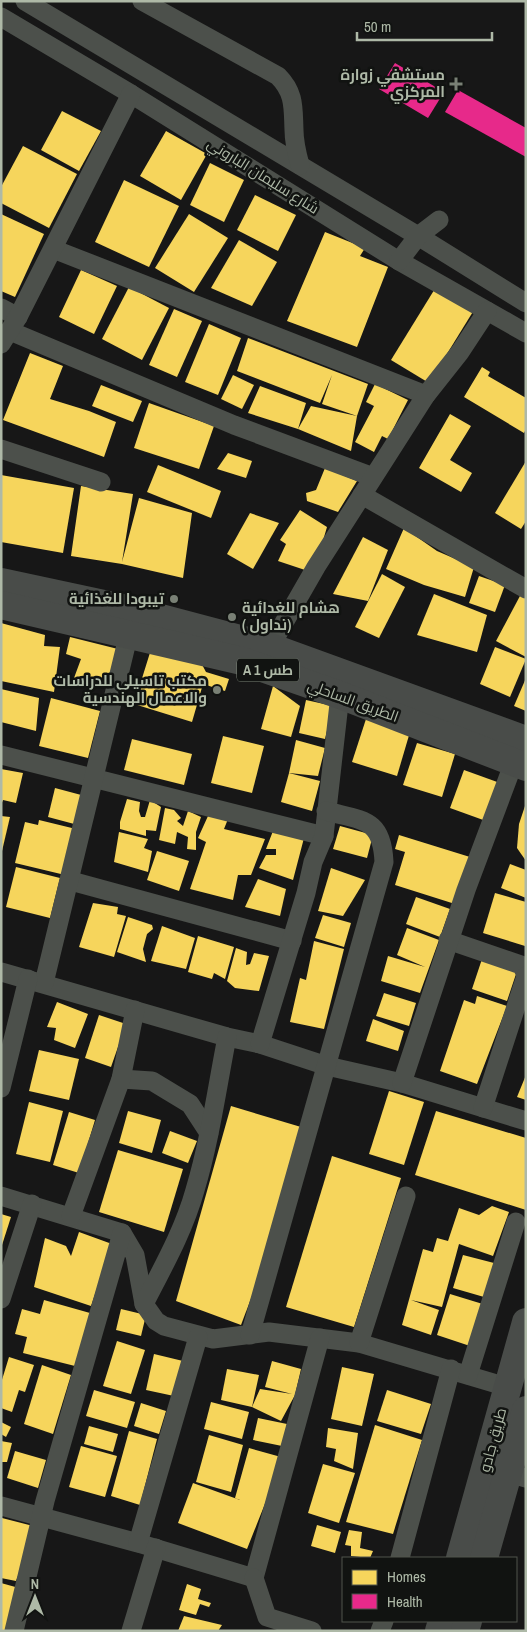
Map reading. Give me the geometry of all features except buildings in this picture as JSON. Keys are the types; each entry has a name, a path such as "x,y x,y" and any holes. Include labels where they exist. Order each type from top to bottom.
{"highway":[{"name":"الطريق الساحلي","path":"1,582 127,608 270,648 522,756"},
{"name":"الطريق الساحلي","path":"1,605 129,633 242,661 522,756"},
{"name":"طريق جادو","path":"460,1557 526,1322"},
{"name":"طريق جادو","path":"484,1557 517,1476 526,1410"}],"street":[{"name":"شارع سليمان الباروني","path":"25,1 418,236 526,303"},
{"path":"142,1 278,76 284,82 293,98 294,141 300,165"},
{"name":"شارع سليمان الباروني","path":"1,17 131,94 400,261 526,333"},
{"path":"10,331 131,94"},
{"path":"400,261 418,236 439,220"},
{"path":"53,249 426,395"},
{"path":"1,308 10,331 234,425 373,477"},
{"path":"270,648 316,567 426,395 460,352 488,311"},
{"path":"1,449 101,482"},
{"path":"362,495 526,589"},
{"path":"1,1088 70,881 129,633"},
{"path":"260,1044 306,893 313,862 324,836 340,695"},
{"path":"1,755 324,836"},
{"path":"402,1083 448,940 522,756"},
{"path":"250,1335 384,862 383,847 377,830 366,822 326,811"},
{"path":"70,881 292,941"},
{"path":"448,940 521,965 526,975 483,1108"},
{"path":"1,972 227,1037 260,1044 327,1066 402,1083 526,1121"},
{"path":"71,1216 121,1079 135,1010"},
{"path":"144,1304 177,1239 195,1191 209,1133 227,1037"},
{"path":"121,1079 152,1081 190,1104 209,1133"},
{"path":"1,1196 122,1233 136,1255 144,1304 156,1322 198,1337 228,1339 269,1332 359,1343 507,1387"},
{"path":"359,1343 406,1196"},
{"path":"1,1299 32,1204"},
{"path":"400,1557 460,1372 516,1222"},
{"path":"14,1631 41,1519 122,1233"},
{"path":"132,1631 147,1546 198,1337"},
{"path":"312,1631 265,1624 254,1578 320,1338"},
{"path":"1,1506 41,1519 147,1546 254,1578"}],"place":[{"name":"مستشفي زوارة المركزي","path":"456,84"},
{"name":"تيبودا للغذائية","path":"174,599"},
{"name":"هشام للغدائية ( تداول)","path":"232,617"},
{"name":"مكتب تاسيلي للدراسات والاعمال الهندسية","path":"217,690"}]}
